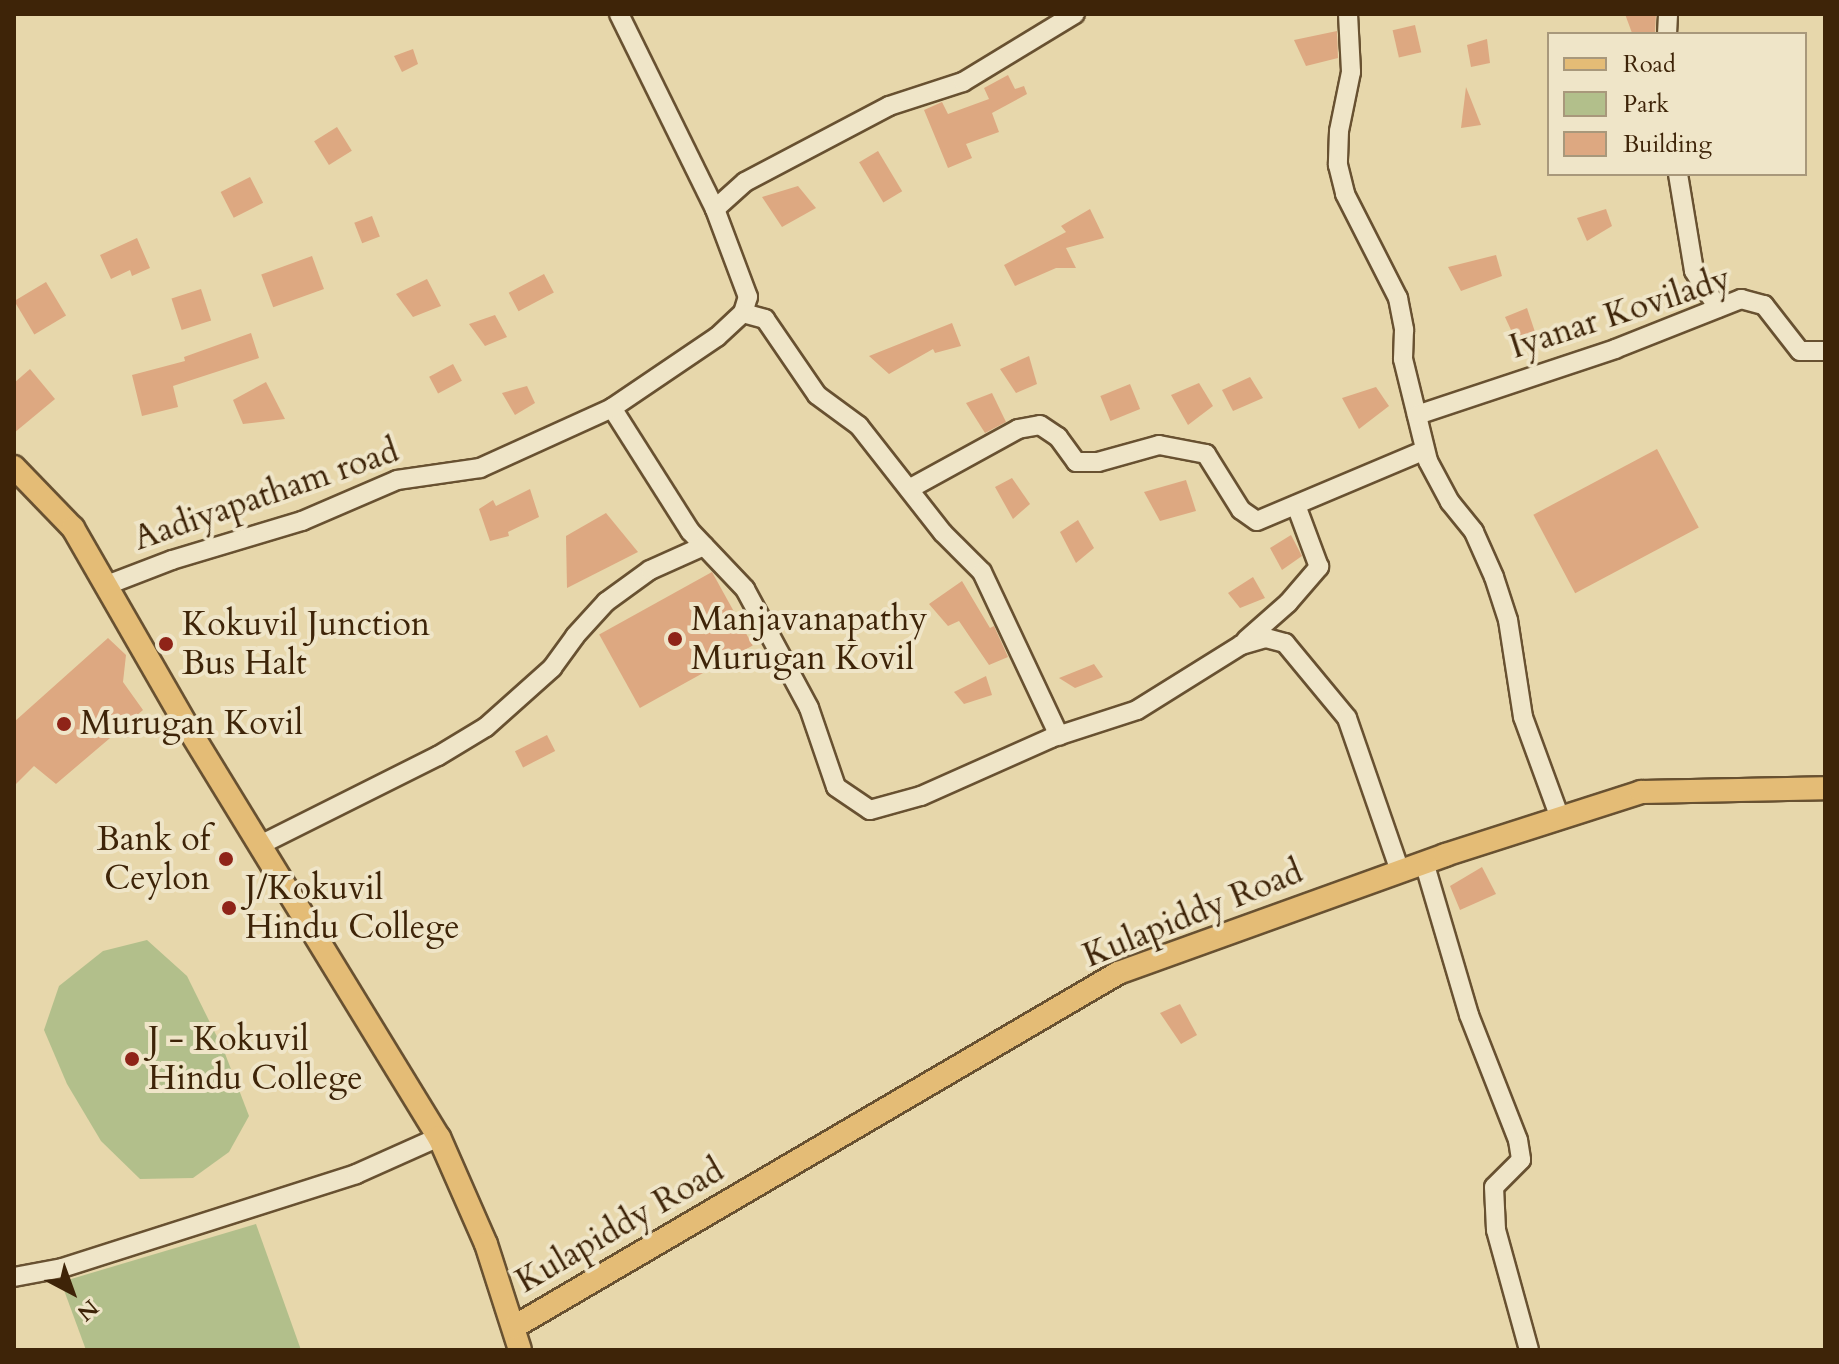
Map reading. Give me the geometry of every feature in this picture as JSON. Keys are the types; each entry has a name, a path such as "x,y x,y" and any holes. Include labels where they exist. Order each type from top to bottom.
{"main road":[{"path":"17,476 73,528 260,845 439,1137 486,1244 520,1350"},
{"name":"Kulapiddy Road","path":"514,1327 1118,973 1424,862 1641,792 1825,788"}],"street":[{"path":"619,14 715,209 748,297 743,313 765,319 817,395 859,426 943,533 982,572 1059,736"},
{"path":"715,209 745,182 889,106 963,82 1075,14"},
{"path":"1348,14 1351,72 1339,131 1338,165 1345,194 1398,298 1404,330 1403,359 1425,450 1450,502 1474,532 1494,577 1508,620 1523,717 1560,818"},
{"path":"1678,176 1694,271 1718,308"},
{"name":"Iyanar Kovilady","path":"1417,415 1615,349 1741,299 1764,305 1800,351 1825,351"},
{"name":"Aadiyapatham road","path":"107,585 172,560 302,521 397,480 480,468 612,408 717,337 743,313"},
{"path":"612,408 690,531 745,589 809,708 836,787 870,810 921,796 1059,736 1137,710 1241,645 1288,603 1319,567 1296,505"},
{"path":"909,489 1018,429 1040,425 1058,437 1076,462 1098,462 1159,445 1206,454 1241,510 1257,521 1425,450"},
{"path":"260,845 438,756 486,727 552,668 606,602 650,570 704,546"},
{"path":"1241,645 1266,638 1285,643 1347,718 1400,871"},
{"path":"1424,862 1469,1015 1518,1140 1521,1160 1494,1187 1496,1230 1529,1350"},
{"path":"14,1277 62,1268 356,1174 439,1137"}],"green space":[{"path":"147,940 187,976 224,1051 249,1116 229,1152 193,1178 140,1179 101,1141 67,1084 44,1030 59,986 103,951"},
{"path":"256,1224 301,1350 86,1350 61,1282"}],"building":[{"path":"1625,14 1656,14 1655,32 1632,32"},
{"path":"1415,25 1421,52 1399,57 1393,30"},
{"path":"1337,31 1338,58 1306,66 1294,40"},
{"path":"1487,39 1490,63 1471,67 1467,45"},
{"path":"413,49 418,64 402,72 394,56"},
{"path":"1008,75 1015,89 1024,86 1027,94 992,113 999,132 966,144 972,158 948,168 924,110 942,102 948,114 989,99 984,88"},
{"path":"1466,87 1481,125 1461,128"},
{"path":"337,127 352,151 329,165 314,141"},
{"path":"878,151 902,191 883,203 859,162"},
{"path":"250,177 263,203 234,218 221,192"},
{"path":"798,186 816,208 782,227 762,197"},
{"path":"1090,209 1104,238 1066,248 1076,268 1056,268 1015,286 1004,265 1066,232 1061,226"},
{"path":"1606,209 1612,226 1587,241 1577,218"},
{"path":"372,216 380,237 362,243 354,223"},
{"path":"137,238 150,268 132,276 130,270 111,279 100,255"},
{"path":"1496,255 1502,276 1461,291 1448,267"},
{"path":"312,256 324,289 273,307 261,274"},
{"path":"544,274 554,293 519,311 509,293"},
{"path":"427,279 441,306 413,317 396,294"},
{"path":"46,282 66,315 34,334 14,301"},
{"path":"201,289 211,320 182,330 172,299"},
{"path":"1527,308 1537,338 1517,343 1505,317"},
{"path":"495,315 507,337 485,346 469,324"},
{"path":"952,323 961,346 935,353 933,349 889,374 869,356"},
{"path":"251,333 259,358 173,386 178,407 142,416 132,375 185,361 184,357"},
{"path":"1029,356 1037,384 1016,393 1000,369"},
{"path":"453,364 462,381 438,393 429,377"},
{"path":"30,369 55,399 14,433 14,383"},
{"path":"1250,377 1263,398 1233,411 1222,390"},
{"path":"266,382 285,419 243,424 233,400"},
{"path":"1199,383 1213,406 1188,425 1171,395"},
{"path":"1130,384 1140,409 1110,421 1100,396"},
{"path":"527,386 535,403 515,415 502,393"},
{"path":"1376,387 1389,406 1359,429 1342,398"},
{"path":"992,393 1006,422 985,433 966,403"},
{"path":"1657,449 1699,528 1575,593 1533,515"},
{"path":"1012,478 1030,504 1013,519 995,487"},
{"path":"1186,480 1196,511 1160,521 1144,492"},
{"path":"530,489 539,517 508,532 509,536 490,541 479,509 493,500 496,506"},
{"path":"606,513 638,552 567,588 566,536"},
{"path":"1078,520 1094,548 1076,563 1060,532"},
{"path":"1291,535 1302,556 1282,570 1270,548"},
{"name":"Manjavanapathy Murugan Kovil","path":"712,572 753,645 640,708 599,635"},
{"path":"1253,577 1265,598 1240,608 1228,593"},
{"path":"962,581 990,628 994,626 1008,657 989,665 959,621 948,626 929,604"},
{"path":"108,638 126,655 123,682 143,710 56,784 34,766 14,786 14,722"},
{"path":"1094,664 1103,677 1075,688 1059,678"},
{"path":"986,676 992,695 964,704 954,692"},
{"path":"547,735 555,751 523,767 515,751"},
{"path":"1482,867 1496,894 1460,910 1450,886"},
{"path":"1180,1004 1197,1035 1181,1044 1160,1013"}],"place":[{"name":"Manjavanapathy Murugan Kovil","path":"675,639"},
{"name":"Kokuvil Junction Bus Halt","path":"166,644"},
{"name":"Murugan Kovil","path":"64,724"},
{"name":"Bank of Ceylon","path":"226,859"},
{"name":"J/Kokuvil Hindu College","path":"229,908"},
{"name":"J - Kokuvil Hindu College","path":"132,1059"}]}
